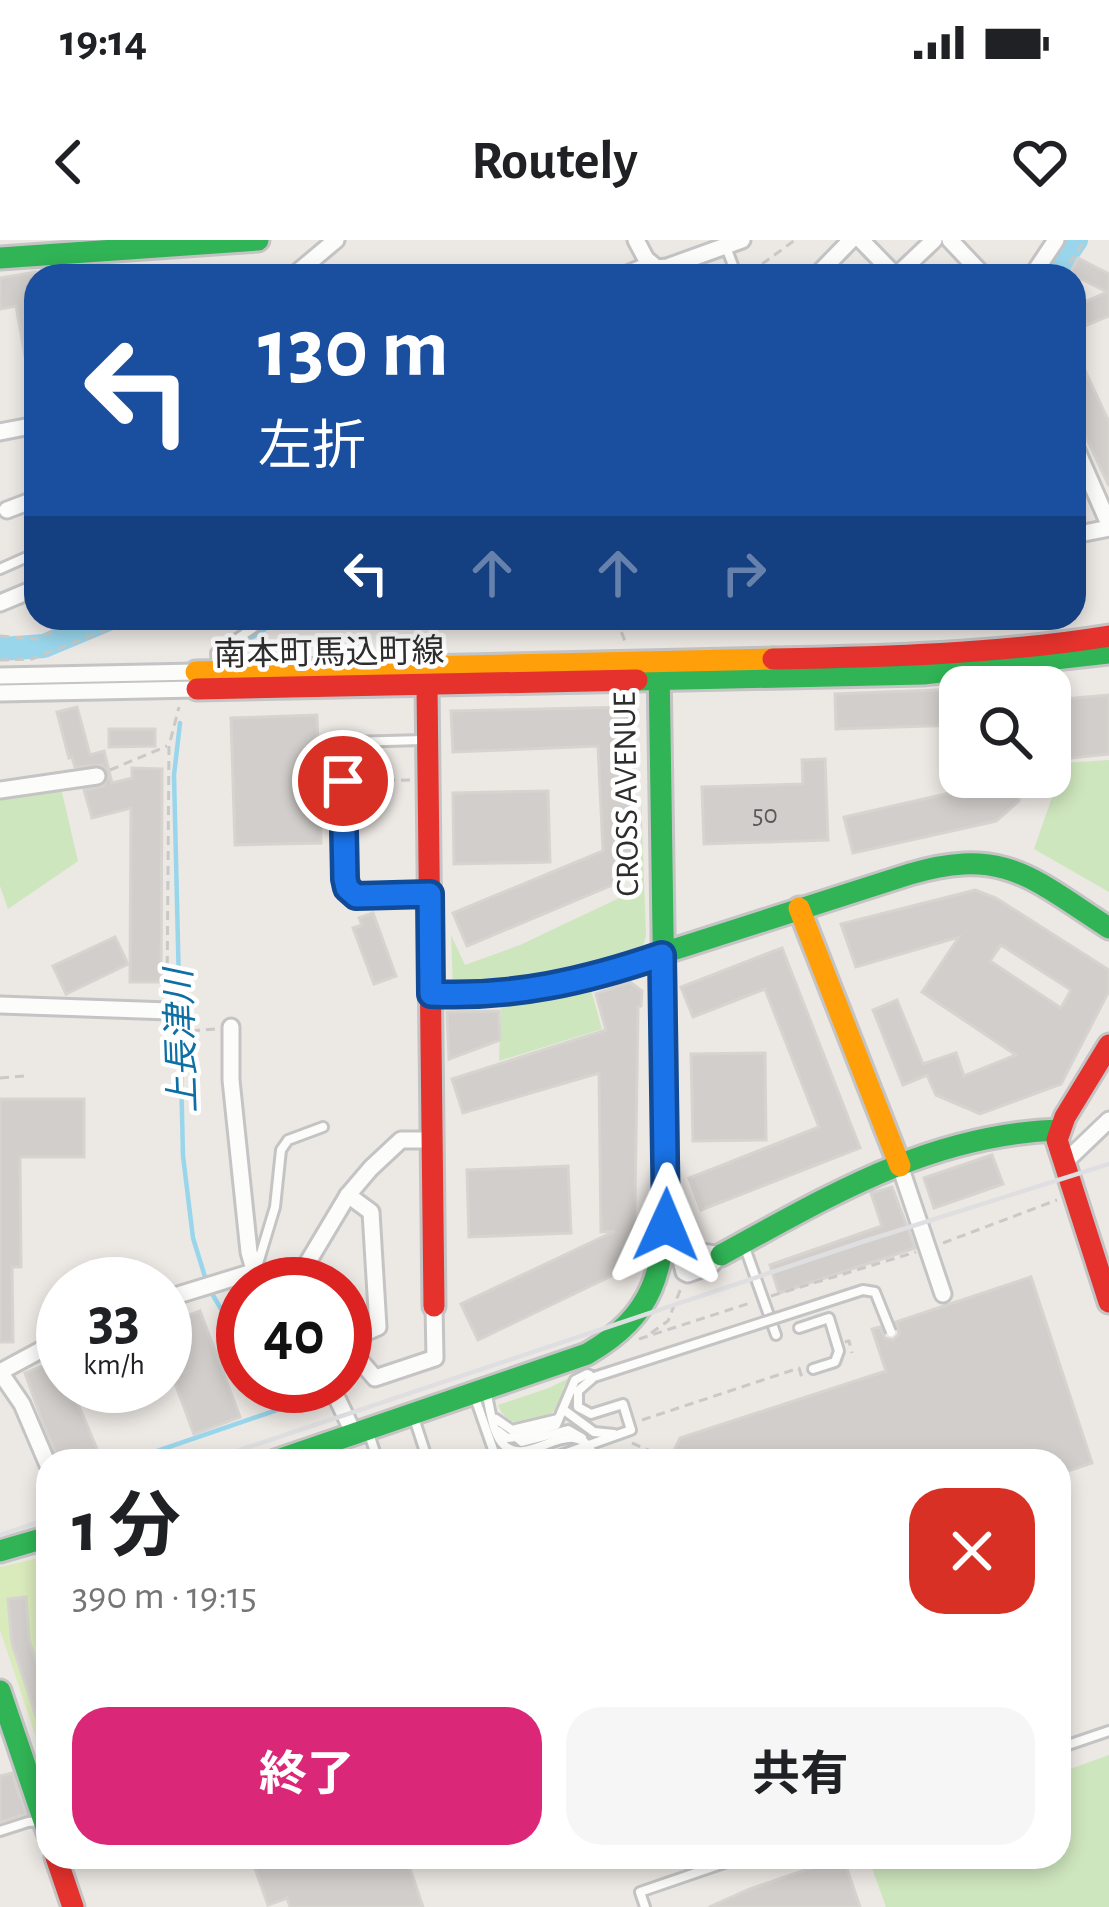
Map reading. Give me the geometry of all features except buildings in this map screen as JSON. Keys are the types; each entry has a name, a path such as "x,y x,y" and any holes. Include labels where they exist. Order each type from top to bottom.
{"street":[{"path":"0,257 98,246 258,240"},
{"path":"307,264 336,240"},
{"path":"828,264 851,240"},
{"path":"862,240 885,264"},
{"path":"909,264 934,240"},
{"path":"950,240 973,264"},
{"path":"675,264 730,242"},
{"path":"1086,472 1109,526"},
{"path":"7,510 24,504"},
{"name":"南本町馬込町線","path":"1059,652 1109,635"},
{"name":"南本町馬込町線","path":"202,684 923,665 1109,652"},
{"name":"南本町馬込町線","path":"202,684 428,685 659,672"},
{"name":"CROSS AVENUE","path":"311,1449 602,1347 640,1309 655,1283 664,1248 667,1196 659,672"},
{"path":"0,676 202,684"},
{"path":"0,693 202,684"},
{"path":"372,1374 375,1378 435,1358 428,685"},
{"path":"0,790 97,776"},
{"path":"431,994 536,990 598,976 800,908 954,863 988,862 1018,873 1109,928"},
{"path":"800,908 944,1294"},
{"path":"0,1005 169,1011"},
{"path":"231,1027 231,1080 251,1257"},
{"path":"1109,1045 1058,1130 1057,1140 1103,1262 1109,1302"},
{"path":"1064,1163 1109,1120"},
{"path":"688,1274 863,1179 1005,1131 1058,1130"},
{"path":"311,1257 348,1195 371,1168 401,1140 433,1140"},
{"path":"348,1195 371,1212 378,1328 372,1331"},
{"path":"36,1353 0,1372 22,1404 41,1449"},
{"path":"348,1413 361,1432"},
{"path":"0,1551 36,1540"},
{"path":"0,1690 36,1797"},
{"path":"60,1869 73,1907"}],"lane":[{"path":"202,684 216,653 250,630"},
{"path":"428,740 342,746 349,891 356,896 430,894"},
{"path":"262,1257 280,1185 281,1150 288,1139 323,1127"},
{"path":"743,1244 776,1335"},
{"path":"575,1449 631,1430 622,1404 591,1414 578,1407 578,1391 594,1377 863,1289 875,1292 891,1332"},
{"path":"799,1328 829,1318 838,1351 835,1362 813,1369"},
{"path":"496,1430 516,1438 556,1425 574,1380 594,1377"},
{"path":"480,1392 499,1423 512,1430 558,1419"},
{"path":"480,1392 494,1449"},
{"path":"565,1410 594,1432 621,1434"},
{"path":"412,1414 424,1449"},
{"path":"492,1414 496,1430 510,1449"},
{"path":"516,1438 522,1442 568,1430 593,1449"},
{"path":"361,1432 371,1449"},
{"path":"519,1449 573,1437 590,1443"},
{"path":"1071,1744 1109,1731"},
{"path":"0,1831 28,1822 36,1824"},
{"path":"645,1907 640,1892 707,1869"}],"path":[{"path":"762,264 795,240"},
{"path":"0,636 36,639 57,630"},
{"path":"0,660 32,659 106,630"},
{"path":"621,630 630,654"},
{"path":"169,1011 169,746 173,722 202,684"},
{"path":"97,776 169,746"},
{"path":"323,781 421,781"},
{"path":"189,1011 189,1031 231,1027"},
{"path":"0,1078 24,1076"},
{"path":"644,1337 668,1321 688,1274"},
{"path":"623,1343 764,1299"},
{"path":"639,1420 799,1368 803,1381"},
{"path":"630,1442 646,1449"}],"green space":[{"path":"1109,760 1109,892 1034,849 1052,798 1071,798 1071,763"},
{"path":"61,788 78,861 8,909 0,886 0,793"},
{"path":"641,795 646,936 640,956 576,975 453,989 451,935 465,965 520,945 634,891 641,882"},
{"path":"591,990 602,1029 499,1061 501,1006"},
{"path":"569,1378 559,1408 543,1418 525,1423 509,1420 498,1405 549,1388"},
{"path":"36,1559 36,1737 0,1630 0,1567"},
{"path":"1109,1755 1109,1907 886,1907 872,1869 1071,1869 1071,1769"}],"waterway":[{"path":"1060,264 1076,240"},
{"path":"0,649 44,646 82,630"},
{"name":"上長津川","path":"237,647 263,630"},
{"name":"上長津川","path":"180,723 174,775 183,1156 193,1238 206,1280"},
{"name":"上長津川","path":"210,1290 216,1300"},
{"name":"上長津川","path":"163,1449 268,1413"}],"railway":[{"path":"243,1449 1109,1164"},
{"path":"0,1535 36,1523"}],"traffic: fast":[{"path":"0,258 258,240"},
{"path":"637,680 923,674 1109,653"},
{"path":"310,1449 587,1354 628,1323 651,1288 663,1247 667,1196 659,664"},
{"path":"431,995 510,992 585,978 942,866 970,864 1016,872 1109,928"},
{"path":"721,1255 842,1190 924,1156 1011,1134 1058,1130"},
{"path":"0,1551 36,1540"},
{"path":"0,1691 36,1798"}],"traffic: slow":[{"path":"196,672 773,659"},
{"path":"799,908 900,1166"}],"traffic: jam":[{"path":"773,659 983,651 1109,636"},
{"path":"197,689 637,680"},
{"path":"427,685 434,1306"},
{"path":"1109,1045 1065,1117 1057,1140 1109,1302"},
{"path":"60,1869 73,1907"}],"route":[{"path":"343,781 349,891 356,896 430,894 431,994 536,990 662,955 666,1225"}]}
